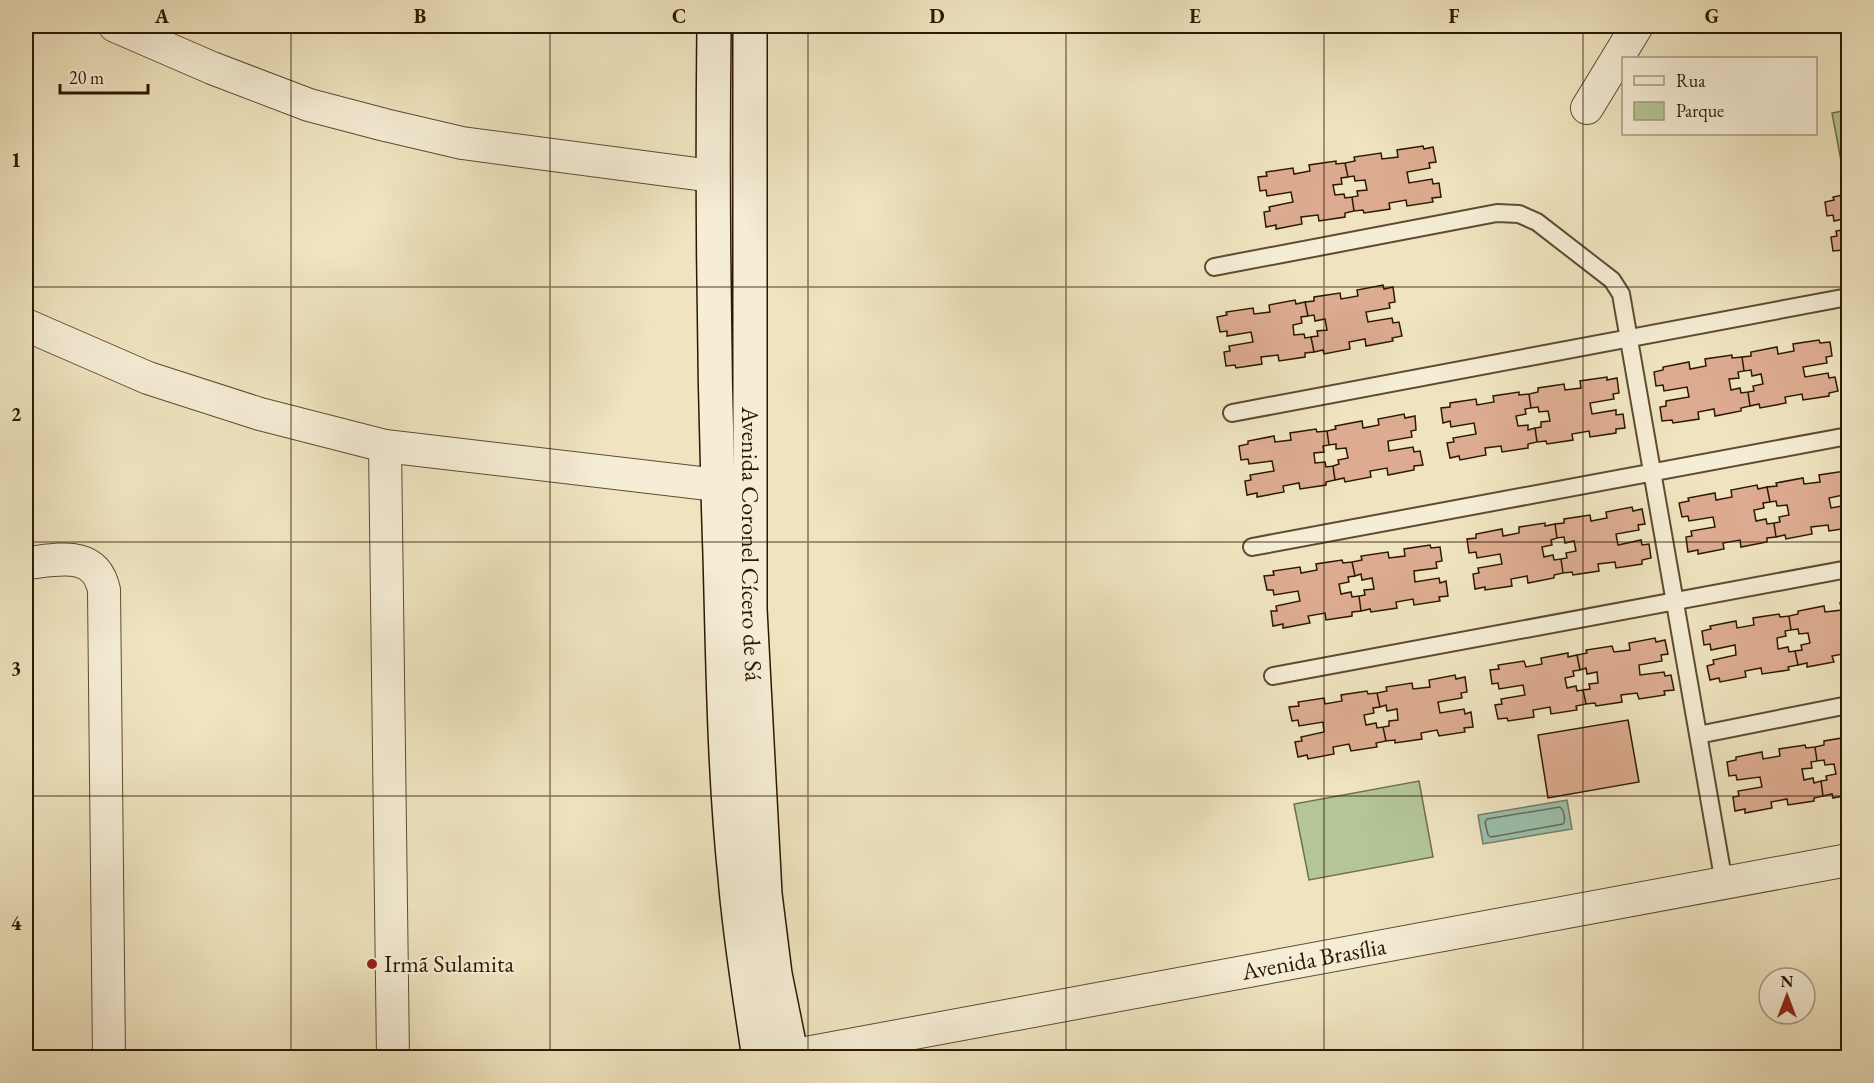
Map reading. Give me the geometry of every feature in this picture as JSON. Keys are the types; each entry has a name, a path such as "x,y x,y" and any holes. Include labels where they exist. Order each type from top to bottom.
{"main road":[{"name":"Avenida Coronel Cícero de Sá","path":"714,26 712,176 717,485 726,738 735,877 746,971 780,1057"},
{"name":"Avenida Coronel Cícero de Sá","path":"750,26 751,620 765,894 775,974 780,1057"}],"street":[{"path":"115,26 212,68 309,105 385,125 462,143 712,176"},
{"path":"1587,108 1637,26"},
{"path":"26,325 148,378 260,414 385,446 717,485"},
{"path":"385,446 393,1058"},
{"path":"26,563 73,559 84,562 95,570 102,580 104,591 109,1058"},
{"name":"Avenida Brasília","path":"780,1057 1848,860"}],"lane":[{"path":"1214,267 1497,213 1519,214 1537,222 1612,280 1621,294 1724,883"},
{"path":"1232,413 1848,297"},
{"path":"1252,546 1848,436"},
{"path":"1273,676 1848,569"},
{"path":"1698,735 1848,705"}],"green space":[{"path":"1848,110 1848,181 1845,182 1832,113"},
{"path":"1419,781 1433,857 1309,880 1294,804"}],"water":[{"path":"1567,800 1572,829 1483,844 1478,815"}],"building":[{"path":"1423,146 1424,149 1433,147 1436,162 1429,163 1430,168 1407,172 1409,183 1432,179 1433,184 1439,183 1441,197 1432,198 1433,202 1407,206 1406,200 1389,203 1390,209 1364,213 1363,210 1354,211 1352,197 1358,196 1357,191 1367,190 1365,180 1355,181 1354,176 1348,177 1345,163 1355,161 1354,157 1381,153 1382,159 1398,157 1397,150"},
{"path":"1336,161 1336,164 1345,163 1348,177 1341,178 1342,184 1333,185 1335,195 1344,194 1345,198 1352,197 1354,211 1345,213 1345,217 1319,221 1318,215 1301,217 1302,224 1276,229 1276,225 1266,227 1264,212 1270,211 1269,207 1293,202 1291,192 1267,196 1266,190 1260,191 1258,177 1267,176 1266,172 1293,168 1294,174 1310,171 1309,165"},
{"path":"1848,194 1848,218 1834,221 1833,215 1827,216 1825,202 1834,200 1833,197"},
{"path":"1848,229 1848,252 1833,251 1831,237 1837,236 1836,231"},
{"path":"1383,285 1384,289 1393,287 1395,302 1389,303 1390,308 1366,312 1368,322 1392,318 1393,323 1399,322 1402,336 1392,338 1393,341 1366,346 1365,339 1349,342 1350,349 1324,354 1323,350 1314,352 1311,337 1318,336 1317,331 1327,330 1325,319 1315,321 1314,315 1308,316 1305,302 1314,301 1314,297 1340,293 1341,299 1358,296 1357,290"},
{"path":"1295,300 1296,304 1305,302 1308,316 1301,317 1302,323 1293,325 1294,335 1304,334 1305,338 1311,337 1314,352 1305,353 1305,357 1279,361 1278,355 1261,357 1262,364 1236,368 1235,365 1226,366 1224,352 1230,351 1229,346 1253,342 1251,332 1227,336 1227,331 1220,332 1217,317 1227,315 1226,312 1253,308 1254,314 1270,312 1269,305"},
{"path":"1819,340 1820,343 1830,342 1832,356 1826,357 1827,363 1803,367 1805,377 1828,373 1829,378 1835,377 1838,391 1829,393 1829,396 1803,400 1802,394 1785,397 1786,403 1760,408 1759,404 1750,406 1748,392 1754,391 1753,386 1763,384 1761,374 1752,376 1751,370 1744,371 1742,357 1751,356 1751,352 1777,347 1778,354 1794,351 1793,344"},
{"path":"1732,355 1732,358 1742,357 1744,371 1738,372 1739,378 1729,379 1731,390 1740,388 1741,393 1748,392 1750,406 1741,408 1741,411 1715,416 1714,409 1698,412 1699,419 1673,423 1672,420 1662,421 1660,407 1666,406 1666,401 1689,397 1687,387 1664,391 1663,385 1656,386 1654,372 1663,370 1663,367 1689,362 1690,369 1706,366 1705,359"},
{"path":"1607,377 1607,380 1617,378 1619,393 1613,394 1614,399 1590,403 1592,414 1616,410 1616,415 1623,414 1625,428 1616,429 1616,433 1590,437 1589,431 1572,434 1573,440 1547,444 1546,441 1537,442 1535,428 1541,427 1541,422 1550,421 1548,411 1539,412 1538,407 1531,408 1529,394 1538,392 1538,388 1564,384 1565,390 1581,388 1580,381"},
{"path":"1519,392 1519,395 1529,394 1531,408 1525,409 1526,414 1516,416 1518,426 1528,425 1528,430 1535,428 1537,442 1528,444 1528,448 1502,452 1501,446 1485,448 1486,455 1460,460 1459,456 1450,458 1447,443 1454,442 1453,438 1476,434 1474,423 1451,427 1450,421 1443,423 1441,408 1450,407 1450,403 1476,399 1477,405 1494,402 1493,396"},
{"path":"1404,414 1405,418 1415,416 1416,430 1411,431 1412,437 1388,441 1389,451 1413,447 1414,452 1420,451 1423,465 1414,466 1414,470 1388,475 1387,468 1370,471 1371,477 1345,482 1344,478 1335,480 1333,466 1339,464 1338,460 1348,458 1346,448 1336,449 1336,444 1329,445 1327,431 1336,429 1335,426 1362,421 1363,428 1379,425 1378,419"},
{"path":"1316,429 1317,432 1327,431 1329,445 1323,446 1324,452 1314,453 1315,463 1325,462 1326,467 1333,466 1335,480 1326,482 1326,485 1300,489 1299,483 1283,486 1284,492 1257,497 1257,493 1247,495 1245,481 1251,480 1250,475 1274,471 1272,461 1249,464 1248,459 1241,460 1239,446 1248,444 1248,441 1274,436 1275,442 1291,440 1290,433"},
{"path":"1845,471 1848,474 1848,494 1829,498 1831,508 1848,505 1848,528 1829,531 1828,525 1811,527 1812,534 1786,539 1785,535 1776,537 1774,523 1780,522 1779,517 1789,515 1787,505 1777,506 1776,501 1770,502 1767,487 1803,478 1804,484 1820,482 1819,475"},
{"path":"1757,485 1758,489 1767,487 1770,502 1763,503 1764,508 1754,510 1756,521 1766,519 1767,524 1774,523 1776,537 1767,538 1767,542 1741,547 1740,540 1723,543 1724,549 1698,554 1698,550 1688,552 1686,537 1692,536 1691,531 1715,527 1713,517 1689,521 1688,516 1682,517 1679,503 1689,501 1688,498 1715,493 1716,500 1732,497 1731,490"},
{"path":"1632,507 1633,511 1642,509 1645,524 1638,525 1639,530 1616,534 1618,545 1641,540 1642,545 1649,544 1651,558 1642,560 1642,564 1616,568 1615,562 1598,564 1599,571 1573,575 1572,572 1563,573 1561,559 1567,558 1566,553 1576,551 1574,541 1565,543 1564,537 1557,538 1555,524 1564,523 1564,519 1590,515 1591,521 1607,518 1606,512"},
{"path":"1545,523 1545,526 1555,524 1557,538 1551,540 1552,545 1542,547 1544,557 1553,555 1554,560 1561,559 1563,573 1554,575 1554,578 1528,583 1527,576 1511,579 1512,586 1485,590 1485,587 1475,589 1473,574 1479,573 1478,568 1502,564 1500,554 1477,558 1476,552 1469,553 1467,539 1476,538 1476,534 1502,529 1503,536 1519,533 1519,527"},
{"path":"1430,545 1431,548 1440,547 1442,561 1436,562 1437,568 1414,571 1415,582 1439,578 1440,583 1446,581 1448,596 1439,597 1440,601 1414,605 1413,599 1396,602 1397,608 1371,612 1370,609 1361,611 1359,596 1365,595 1364,590 1374,589 1372,578 1362,580 1361,574 1355,576 1352,562 1362,560 1361,556 1388,552 1389,558 1405,556 1404,549"},
{"path":"1342,560 1343,563 1352,562 1355,576 1348,577 1349,582 1339,584 1341,594 1351,592 1352,597 1359,596 1361,611 1352,612 1352,616 1326,620 1325,613 1308,616 1310,623 1283,628 1283,624 1273,626 1271,611 1277,611 1276,606 1300,601 1298,591 1274,595 1273,590 1267,590 1264,576 1274,575 1273,571 1300,567 1301,573 1317,570 1316,564"},
{"path":"1848,602 1848,653 1832,656 1834,662 1807,667 1807,663 1798,665 1795,651 1802,650 1801,645 1810,643 1808,633 1799,634 1798,629 1791,630 1789,616 1798,614 1798,611 1824,606 1825,612 1842,610 1840,603"},
{"path":"1779,614 1780,617 1789,616 1791,630 1785,631 1786,636 1777,638 1778,649 1788,647 1789,652 1795,651 1798,665 1788,667 1789,670 1762,674 1761,668 1745,671 1746,677 1720,682 1719,678 1710,680 1707,666 1714,664 1713,660 1736,655 1735,645 1711,650 1710,644 1704,645 1702,631 1711,629 1710,626 1736,621 1737,628 1754,625 1753,618"},
{"path":"1655,638 1656,642 1665,640 1668,654 1661,655 1662,661 1639,665 1640,675 1664,672 1665,676 1671,675 1674,690 1664,691 1665,695 1639,699 1637,693 1621,695 1622,702 1596,706 1595,703 1586,704 1583,690 1590,689 1589,684 1598,683 1597,672 1587,674 1586,668 1580,670 1577,655 1587,653 1586,650 1612,646 1614,652 1630,650 1629,643"},
{"path":"1568,653 1568,657 1577,655 1580,670 1573,671 1574,676 1565,678 1567,688 1576,686 1577,691 1583,690 1586,704 1576,706 1577,710 1551,714 1550,707 1533,710 1534,717 1508,721 1507,718 1498,719 1495,705 1502,704 1501,699 1525,695 1523,685 1499,689 1498,683 1492,684 1490,670 1499,669 1498,665 1524,661 1526,667 1542,664 1541,658"},
{"path":"1455,675 1456,679 1465,677 1467,692 1461,693 1462,698 1438,702 1440,713 1464,709 1465,714 1471,712 1473,727 1464,728 1465,732 1439,736 1437,730 1421,733 1422,739 1395,743 1395,740 1386,741 1383,727 1389,726 1389,721 1398,720 1397,709 1387,711 1386,705 1380,707 1377,693 1387,691 1386,687 1412,683 1413,689 1430,687 1429,680"},
{"path":"1367,691 1368,694 1377,693 1380,707 1373,708 1374,713 1364,715 1366,725 1376,723 1377,728 1383,727 1386,741 1376,743 1377,747 1351,751 1349,744 1333,747 1334,754 1308,759 1307,755 1298,757 1295,742 1302,741 1301,737 1324,732 1323,722 1299,726 1298,720 1292,721 1289,707 1299,706 1298,702 1324,698 1325,704 1342,701 1341,695"},
{"path":"1628,720 1639,782 1548,798 1538,735"},
{"path":"1848,737 1848,795 1833,798 1832,794 1823,796 1821,781 1827,780 1826,776 1836,774 1834,764 1825,765 1824,760 1817,761 1815,747 1824,745 1824,741"},
{"path":"1805,745 1806,748 1815,747 1817,761 1811,762 1812,768 1802,769 1804,780 1813,778 1814,783 1821,781 1823,796 1814,798 1814,801 1788,805 1787,799 1771,802 1772,808 1745,813 1745,809 1735,811 1733,797 1739,796 1738,791 1762,787 1760,777 1737,780 1736,775 1729,776 1727,762 1736,760 1736,757 1762,752 1763,759 1780,756 1779,749"}],"place":[{"name":"Irmã Sulamita","path":"372,964"}]}
